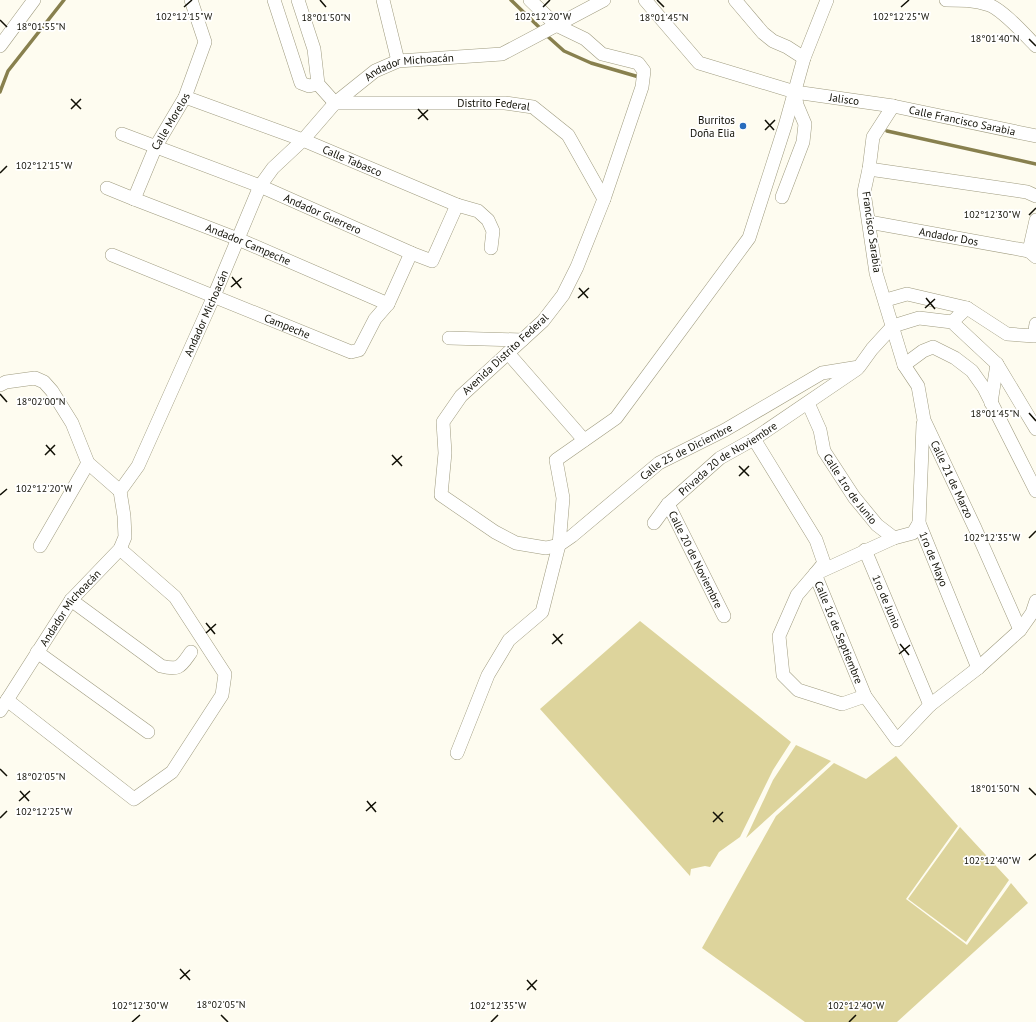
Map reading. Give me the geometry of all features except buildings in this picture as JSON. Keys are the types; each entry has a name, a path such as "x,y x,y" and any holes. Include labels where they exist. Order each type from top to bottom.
{"street":[{"path":"0,46 34,0"},
{"name":"Calle Morelos","path":"134,199 156,146 185,97 205,42 191,0"},
{"path":"274,0 301,82 309,86 318,84"},
{"path":"298,0 314,49 318,84 335,103"},
{"path":"383,0 398,61"},
{"path":"530,0 553,26"},
{"name":"Andador Michoacán","path":"120,490 138,466 214,296 260,186 273,168 303,140 335,103 375,71 398,61 502,54 604,0"},
{"name":"Jalisco","path":"645,0 699,63 795,92 892,107"},
{"path":"735,0 763,33 773,41 787,47 804,58"},
{"path":"457,752 488,675 509,640 542,612 559,544 563,498 556,460 616,418 750,238 804,58 827,0"},
{"path":"946,0 969,0 990,6 1000,12 1036,46"},
{"name":"Avenida Distrito Federal","path":"476,520 441,495 445,453 443,422 461,396 543,321 563,295 577,266 604,199 642,87 644,71 638,63 602,54 585,39 553,26"},
{"path":"782,198 803,142 805,124 797,105 795,92"},
{"name":"Calle Tabasco","path":"185,97 303,140 456,205 478,211 488,220 493,231 491,248"},
{"name":"Distrito Federal","path":"335,103 505,103 533,107 568,135 604,199"},
{"name":"Calle Francisco Sarabia","path":"892,107 1034,136"},
{"name":"Francisco Sarabia","path":"892,107 873,137 864,192 876,273 886,300 893,326"},
{"name":"Andador Guerrero","path":"122,134 260,186 432,261 456,205"},
{"path":"869,168 1027,192 1036,196"},
{"name":"Andador Campeche","path":"107,188 238,239 388,304"},
{"path":"1033,254 1036,220"},
{"name":"Andador Dos","path":"868,222 1033,254"},
{"name":"Campeche","path":"112,255 351,352 359,350 375,319 388,304 411,253"},
{"path":"886,300 907,294 967,308 1007,334 1034,336 1036,324"},
{"path":"952,322 967,308"},
{"path":"860,367 872,349 893,326 919,318 952,322 997,364 1036,428"},
{"name":"Calle 21 de Marzo","path":"893,326 904,365 918,386 924,420 975,528 1020,630"},
{"path":"450,338 522,340"},
{"path":"904,365 923,350 933,347 942,350 972,371 984,388 1036,491"},
{"path":"508,353 584,440"},
{"path":"991,403 997,364"},
{"name":"Privada 20 de Noviembre","path":"654,523 668,504 720,458 754,439 860,367"},
{"name":"Calle 25 de Diciembre","path":"476,520 516,543 546,548 559,544 572,536 659,463 725,430 822,373 860,367"},
{"path":"0,385 6,382 34,378 44,382 52,390 72,423 88,463 120,490 124,516 125,537 120,549 175,597 225,674 222,695 172,772 134,800 4,706"},
{"name":"Calle 1ro de Junio","path":"808,403 820,430 824,451 854,497 877,525 894,538"},
{"name":"1ro de Mayo","path":"924,420 920,524 978,668"},
{"name":"Calle 16 de Septiembre","path":"754,439 816,540 824,563 815,574 865,696 897,740 930,705"},
{"path":"40,546 88,463"},
{"name":"Calle 20 de Noviembre","path":"668,504 724,616"},
{"path":"865,696 842,704 798,690 783,675 779,636 797,595 815,574 865,550 894,538 913,533 920,524"},
{"name":"Andador Michoacán","path":"4,706 71,600 120,549"},
{"name":"1ro de Junio","path":"865,550 930,705"},
{"path":"71,600 161,666 172,669 182,665 191,652"},
{"path":"930,705 978,668 1020,630 1032,613 1036,601"},
{"path":"37,652 148,732"}],"shaded area":[{"path":"640,621 791,742 773,770 740,837 719,852 710,867 705,866 691,869 690,876 540,709"},
{"path":"796,745 831,761 746,838 773,780"},
{"path":"896,756 958,826 906,899 967,945 1011,883 1028,903 897,1022 805,1022 702,948 776,816 834,763 866,779"},
{"path":"960,827 1009,880 966,942 908,899"}],"waterway":[{"path":"0,92 8,71 64,0"},
{"path":"511,0 541,29"},
{"path":"545,34 564,51 591,63 639,77"},
{"path":"887,131 1036,164"}],"place":[{"name":"Burritos Doña Elia","path":"743,126"}]}
